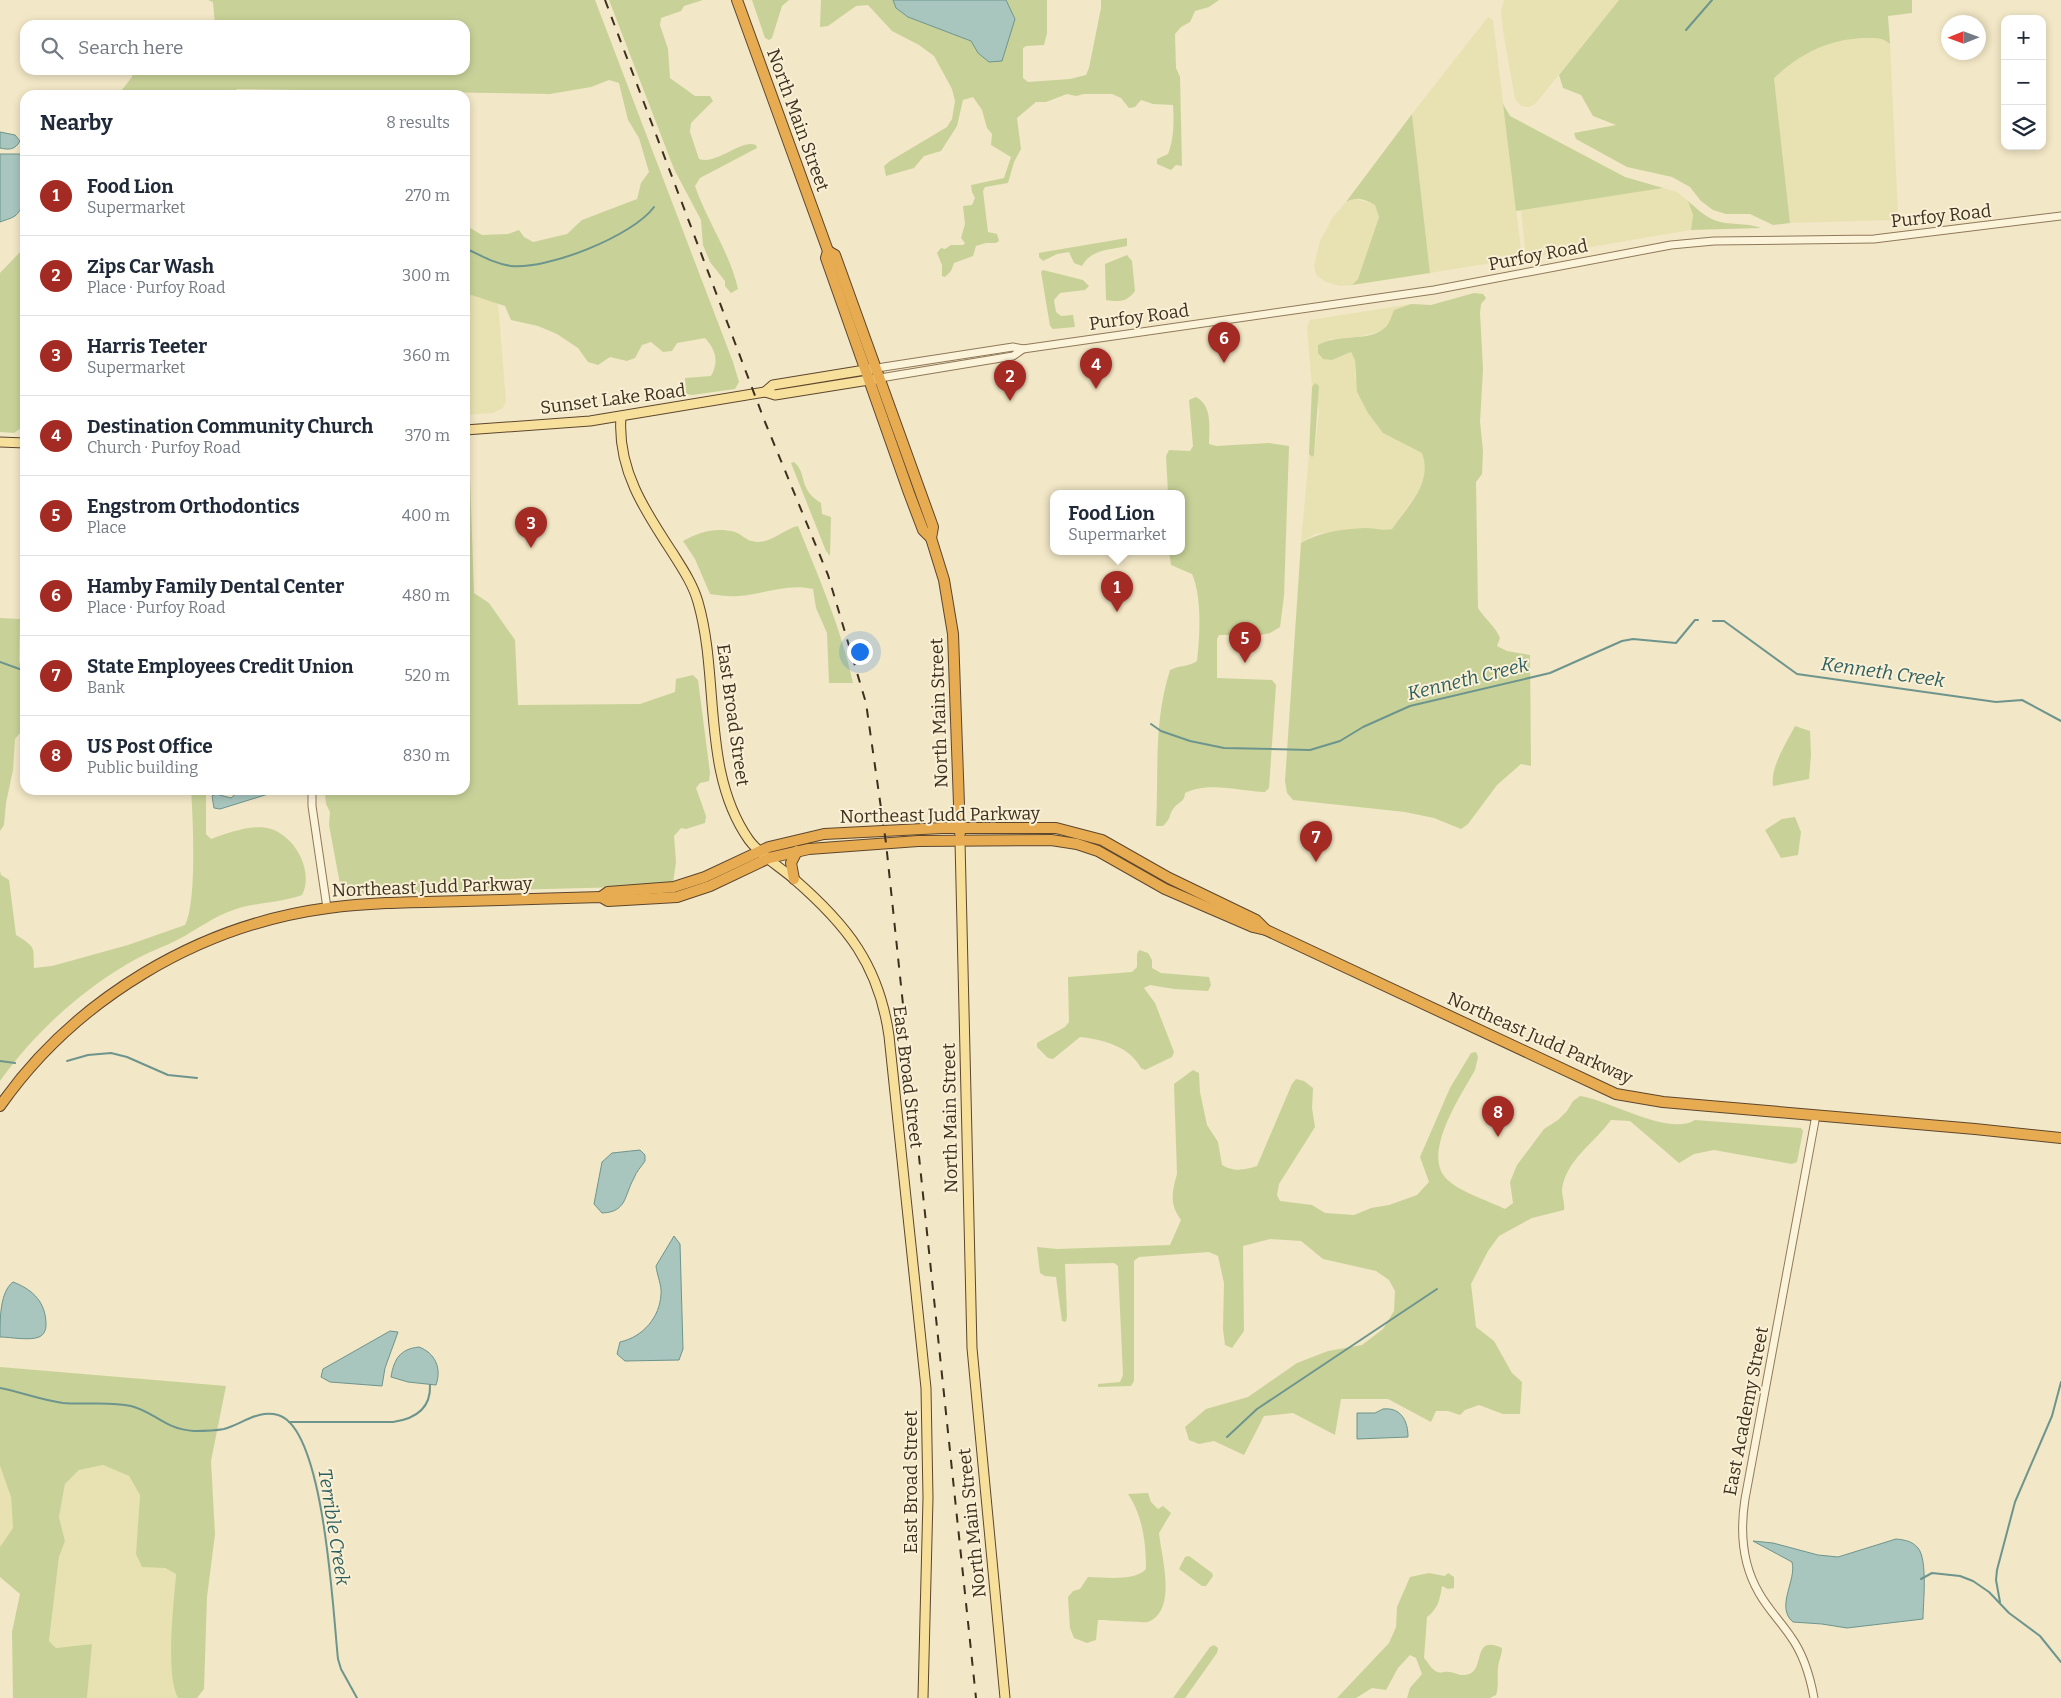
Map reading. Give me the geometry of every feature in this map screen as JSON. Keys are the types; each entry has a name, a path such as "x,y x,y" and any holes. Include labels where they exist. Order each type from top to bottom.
{"highway":[{"name":"North Main Street","path":"737,0 828,251 826,258 867,375 923,530 931,538"},
{"name":"North Main Street","path":"828,251 835,255 933,527 931,538 944,580 953,634 960,840"},
{"name":"Northeast Judd Parkway","path":"601,897 608,892 653,889 692,881 759,851 792,840 824,834 1029,827 1068,830 1102,840 1169,878 1256,920 1266,930"},
{"name":"Northeast Judd Parkway","path":"0,1106 17,1081 53,1042 108,996 152,968 198,945 258,923 327,908 398,903 601,897 608,901 677,897 710,886 769,858 797,851 871,844 960,840 1051,840 1077,844 1098,851 1165,890 1253,927 1266,930 1616,1094 1663,1102 2061,1138"},
{"path":"1098,851 1106,848 1126,853"},
{"path":"794,879 791,863 797,851"}],"main road":[{"name":"Sunset Lake Road","path":"470,430 621,418 765,392 774,385 878,373"},
{"name":"East Broad Street","path":"621,418 623,452 635,494 682,567 698,602 705,634 719,758 724,782 742,828 749,841 759,851 794,879 838,920 848,932 877,984 886,1017 926,1388 928,1498 923,1698"},
{"path":"0,442 20,443"},
{"name":"North Main Street","path":"960,840 972,1348 1005,1698"}],"street":[{"name":"Purfoy Road","path":"878,373 1013,347 1023,349 1434,290 1671,245 1728,240 1874,239 2061,216"},
{"path":"312,795 327,908"},
{"name":"East Academy Street","path":"1814,1698 1809,1674 1800,1651 1758,1591 1744,1552 1742,1528 1745,1499 1816,1115"}],"shaded area":[{"path":"1504,0 1619,0 1536,103 1529,107 1521,106 1515,99 1503,31 1501,12"},
{"path":"1488,17 1493,20 1522,258 1430,273 1412,114"},
{"path":"1847,38 1883,38 1890,44 1898,214 1896,220 1790,223 1774,78 1791,62 1815,48"},
{"path":"1663,188 1677,192 1688,201 1693,215 1691,230 1526,258 1521,210"},
{"path":"1354,198 1375,205 1379,217 1358,279 1352,285 1340,286 1326,282 1316,275 1314,266 1320,241 1333,217 1346,202"},
{"path":"470,295 498,303 506,401 503,408 493,413 470,415"},
{"path":"1411,304 1394,310 1390,321 1382,331 1357,337 1329,339 1332,360 1351,352 1355,360 1355,377 1383,433 1422,453 1427,467 1423,484 1392,529 1381,531 1366,528 1315,534 1301,543 1309,454 1312,457 1314,455 1319,412 1315,383 1312,387 1307,328 1310,320"},
{"path":"103,1465 129,1476 140,1495 136,1554 176,1574 172,1637 174,1690 178,1698 87,1698 91,1644 56,1648 49,1641 59,1557 65,1541 59,1517 65,1484 79,1470"},
{"path":"0,1466 11,1497 13,1528 0,1547"}],"green space":[{"path":"208,0 595,0 733,362 739,382 735,389 692,395 686,394 685,378 711,376 715,366 714,352 705,338 677,343 672,351 663,352 651,342 642,345 635,358 627,361 610,357 598,365 588,362 578,348 557,334 538,326 511,320 505,306 470,295 470,228 482,235 508,234 519,230 524,237 533,242 567,234 582,220 637,199 641,183 649,172 639,138 628,120 619,83 609,80 591,87 550,94 470,93 470,90 122,90 133,75 470,75 470,20 215,20 213,2"},
{"path":"609,0 703,0 684,6 681,11 661,18 660,25 668,49 670,78 695,96 710,96 713,101 691,123 690,132 699,159 706,160 721,156 750,144 756,145 757,148 700,178 695,186 730,263 738,289 731,293 725,286 725,281 710,262 703,245 701,220 674,169"},
{"path":"752,0 789,0 782,6 772,38 769,40 765,38"},
{"path":"821,0 893,0 896,8 908,17 971,41 978,53 1015,19 1006,0 1047,0 1047,33 1044,45 1026,46 1023,48 1023,78 1028,82 1070,79 1086,75 1101,8 1101,0 1219,0 1209,7 1195,11 1190,22 1181,27 1175,34 1176,68 1180,77 1182,166 1176,165 1171,170 1157,164 1157,159 1168,154 1170,148 1173,130 1173,105 1153,104 1141,100 1135,107 1129,108 1121,98 1112,94 1084,94 1076,96 1067,94 1046,102 1036,102 1017,118 1021,149 1014,162 1008,183 985,187 983,191 988,232 997,234 999,241 976,246 973,256 954,263 951,271 945,277 942,276 942,265 937,253 941,248 945,249 951,245 963,245 965,243 961,238 965,224 963,206 972,205 975,198 971,185 1004,178 1011,157 991,145 992,134 987,128 982,110 973,97 963,100 957,126 941,151 924,156 914,168 886,176 884,166 890,161 947,127 952,119 955,101 952,89 934,56 919,45 892,31 868,5 856,6 828,26 820,27"},
{"path":"1619,0 1912,0 1912,13 1888,16 1890,44 1876,38 1839,41 1804,55 1774,78 1790,223 1773,225 1750,214 1726,214 1713,210 1701,201 1690,187 1672,177 1627,167 1576,139 1574,133 1616,125 1593,116 1581,95 1563,88 1559,75"},
{"path":"1503,104 1510,116 1625,177 1663,188 1516,211"},
{"path":"1412,114 1430,273 1352,285 1358,279 1379,217 1375,205 1367,201 1357,199 1346,202"},
{"path":"1688,201 1703,214 1719,222 1761,228 1691,230 1693,215"},
{"path":"1127,238 1127,246 1096,253 1090,256 1082,266 1074,263 1069,252 1057,254 1043,261 1039,257 1039,253"},
{"path":"20,252 20,429 14,433 0,432 0,273"},
{"path":"1127,255 1132,261 1135,291 1129,297 1122,300 1106,300 1105,264"},
{"path":"1043,270 1083,280 1089,286 1085,290 1060,293 1054,300 1056,312 1061,316 1073,315 1075,327 1053,329 1050,326 1041,272"},
{"path":"1474,293 1483,294 1486,298 1481,304 1480,313 1483,369 1480,422 1483,451 1482,474 1476,482 1478,608 1500,638 1497,646 1507,651 1530,655 1531,766 1521,764 1497,785 1468,824 1461,829 1434,818 1405,812 1293,800 1287,793 1285,781 1301,543 1316,536 1340,530 1365,528 1392,529 1417,494 1422,484 1425,464 1422,453 1383,433 1368,413 1357,392 1355,360 1351,352 1332,360 1323,359 1318,353 1318,345 1334,340 1376,333 1382,330 1390,321 1394,310 1411,304 1431,305"},
{"path":"1315,383 1319,386 1314,455 1312,457 1309,454 1312,387"},
{"path":"1196,397 1208,412 1209,444 1216,446 1269,443 1289,446 1284,596 1280,627 1270,633 1261,635 1219,635 1217,639 1217,678 1272,680 1276,685 1269,788 1265,792 1214,787 1194,789 1185,793 1183,800 1173,809 1169,819 1163,826 1156,826 1159,729 1165,690 1170,670 1197,661 1198,651 1199,605 1195,583 1192,574 1171,565 1170,555 1185,555 1185,490 1168,490 1166,456 1169,450 1190,451 1193,446 1189,400"},
{"path":"794,462 801,471 809,492 821,503 822,514 831,517 830,556 826,551 791,463"},
{"path":"470,476 474,593 489,603 515,640 518,705 640,704 675,692 676,679 693,675 698,680 710,773 709,781 700,783 696,788 706,816 705,823 686,829 681,828 674,836 676,862 673,883 625,887 356,894 340,884 329,825 330,812 326,804 325,795 470,795"},
{"path":"798,526 836,623 853,683 829,683 827,633 816,608 813,589 794,587 735,596 710,594 695,559 683,541 701,533 721,530 735,532 758,542 770,539"},
{"path":"0,618 20,619 20,733 15,739 13,770 6,803 4,825 0,831"},
{"path":"1795,726 1810,731 1809,779 1773,786 1774,771"},
{"path":"191,795 206,795 206,834 211,839 241,829 264,827 280,833 288,839 295,847 304,866 306,876 302,895 228,912 179,939 143,955 118,970 98,983 62,1012 29,1045 0,1081 0,871 1,875 9,880 16,935 31,946 34,956 34,968 52,966 128,945 185,925 189,914 193,880"},
{"path":"1795,817 1801,832 1798,855 1781,858 1765,830 1782,819"},
{"path":"1139,950 1148,953 1152,960 1152,968 1161,973 1209,977 1211,985 1208,991 1174,989 1150,985 1144,988 1155,1003 1174,1052 1172,1057 1145,1070 1123,1049 1107,1042 1080,1037 1053,1059 1048,1058 1037,1047 1037,1043 1065,1027 1069,1022 1068,977 1132,972 1137,967 1137,954"},
{"path":"1476,1052 1478,1057 1475,1070 1454,1107 1442,1137 1439,1165 1444,1176 1456,1186 1505,1209 1513,1203 1510,1182 1517,1165 1544,1129 1558,1120 1573,1101 1580,1096 1654,1121 1670,1124 1684,1124 1695,1120 1801,1128 1803,1131 1797,1162 1792,1164 1714,1150 1694,1154 1679,1163 1630,1121 1611,1120 1582,1152 1569,1170 1562,1190 1564,1210 1532,1218 1499,1236 1488,1251 1471,1284 1476,1327 1494,1341 1512,1373 1522,1382 1520,1414 1503,1414 1479,1405 1465,1410 1460,1415 1448,1411 1436,1411 1431,1422 1388,1399 1341,1399 1335,1435 1293,1413 1264,1416 1244,1455 1214,1441 1199,1444 1189,1440 1185,1427 1206,1409 1248,1397 1297,1363 1328,1351 1362,1345 1383,1329 1394,1311 1395,1291 1389,1280 1376,1271 1323,1259 1301,1241 1270,1239 1243,1246 1244,1331 1232,1348 1225,1345 1223,1329 1224,1283 1218,1256 1209,1252 1139,1257 1134,1261 1134,1381 1131,1386 1098,1387 1098,1384 1120,1382 1123,1375 1118,1266 1114,1263 1065,1264 1066,1322 1062,1321 1056,1277 1045,1276 1040,1273 1037,1247 1057,1249 1170,1245 1181,1220 1173,1203 1177,1174 1174,1084 1193,1070 1199,1073 1200,1092 1207,1125 1218,1142 1222,1165 1230,1169 1239,1170 1257,1166 1292,1084 1296,1079 1304,1081 1313,1088 1312,1108 1315,1127 1279,1184 1277,1195 1280,1201 1312,1205 1325,1213 1354,1215 1371,1208 1389,1205 1417,1195 1429,1182 1420,1157 1450,1088 1471,1053"},
{"path":"0,1367 226,1386 211,1461 215,1534 207,1597 204,1689 197,1698 178,1698 174,1687 171,1638 176,1574 165,1568 142,1567 136,1554 140,1495 129,1476 103,1465 79,1470 65,1484 59,1517 65,1541 59,1557 49,1641 56,1648 92,1644 87,1698 13,1698 12,1632 20,1594 0,1577 0,1547 13,1528 11,1497 0,1466"},
{"path":"1148,1493 1151,1502 1158,1509 1163,1506 1171,1513 1159,1533 1165,1582 1163,1606 1157,1616 1148,1622 1098,1620 1096,1640 1087,1643 1074,1638 1070,1628 1068,1597 1073,1591 1080,1589 1088,1577 1127,1577 1134,1576 1146,1569 1143,1530 1137,1511 1128,1494"},
{"path":"1189,1556 1212,1573 1213,1576 1206,1586 1202,1586 1179,1569 1185,1557"},
{"path":"1429,1573 1445,1576 1448,1573 1454,1577 1454,1588 1448,1589 1442,1586 1438,1603 1434,1611 1427,1617 1424,1658 1431,1667 1440,1673 1449,1672 1466,1675 1474,1671 1480,1654 1486,1645 1502,1648 1498,1666 1496,1695 1490,1698 1407,1698 1410,1688 1422,1674 1416,1658 1410,1655 1398,1668 1386,1690 1372,1688 1356,1698 1337,1698 1389,1643 1396,1627 1397,1607 1410,1577"},
{"path":"1214,1645 1218,1648 1217,1653 1185,1698 1173,1698 1210,1647"}],"water":[{"path":"893,0 1006,0 1015,19 1002,61 989,62 978,53 971,41 908,17 896,8"},
{"path":"0,132 15,135 20,141 12,149 0,148"},
{"path":"0,154 20,154 20,211 15,216 0,222"},
{"path":"220,795 231,798 234,795 265,795 220,809 214,808 212,796"},
{"path":"640,1150 645,1155 645,1161 636,1174 624,1202 616,1210 602,1213 594,1204 602,1162 612,1153"},
{"path":"674,1236 680,1244 683,1349 679,1360 625,1361 617,1354 620,1342 636,1336 654,1318 660,1302 661,1291 656,1266"},
{"path":"13,1282 33,1293 44,1310 46,1327 43,1334 39,1337 25,1339 0,1337 3,1299 5,1292"},
{"path":"390,1331 398,1332 385,1368 382,1386 330,1382 321,1377 323,1369"},
{"path":"419,1347 429,1353 436,1362 438,1379 436,1385 408,1382 391,1377 399,1356 407,1350"},
{"path":"1383,1409 1394,1410 1402,1416 1407,1426 1408,1437 1357,1439 1357,1413 1375,1413"},
{"path":"1896,1539 1905,1540 1913,1544 1921,1554 1924,1572 1923,1619 1847,1628 1793,1622 1788,1616 1786,1609 1792,1577 1792,1562 1753,1541 1773,1543 1818,1555 1838,1557"}],"waterway":[{"path":"1686,30 1712,0"},
{"path":"470,250 488,259 511,266 546,263 567,257 609,239 628,229 654,207"},
{"name":"Kenneth Creek","path":"1151,724 1161,731 1190,741 1224,748 1310,750 1340,741 1363,727 1410,706 1550,673 1622,641 1633,639 1676,643 1695,620 1698,620"},
{"name":"Kenneth Creek","path":"1713,621 1724,621 1797,674 1996,702 2022,700 2061,721"},
{"path":"0,662 20,669"},
{"path":"67,1061 88,1055 111,1053 127,1057 168,1075 197,1078"},
{"path":"0,1061 15,1063"},
{"path":"1227,1437 1257,1409 1437,1289"},
{"path":"2000,1602 1996,1580 1997,1570 2015,1502 2052,1416 2061,1382"},
{"path":"289,1422 401,1421 420,1411 428,1400 430,1385"},
{"name":"Terrible Creek","path":"0,1388 63,1403 131,1406 147,1412 167,1424 184,1430 213,1431 224,1429 257,1415 264,1414 278,1415 294,1427 306,1452 316,1486 324,1525 338,1659 341,1669 357,1698"},
{"path":"1921,1579 1932,1573 1960,1576 1973,1581 1989,1592 2009,1613 2040,1636 2061,1662"}],"railway":[{"path":"605,0 765,422 828,575 866,703 886,843 976,1698"}],"place":[{"name":"Hamby Family Dental Center","path":"1224,363"},
{"name":"Destination Community Church","path":"1096,389"},
{"name":"Zips Car Wash","path":"1010,401"},
{"name":"Harris Teeter","path":"531,548"},
{"name":"Food Lion","path":"1117,612"},
{"name":"Engstrom Orthodontics","path":"1245,663"},
{"name":"State Employees Credit Union","path":"1316,862"},
{"name":"US Post Office","path":"1498,1137"}]}
